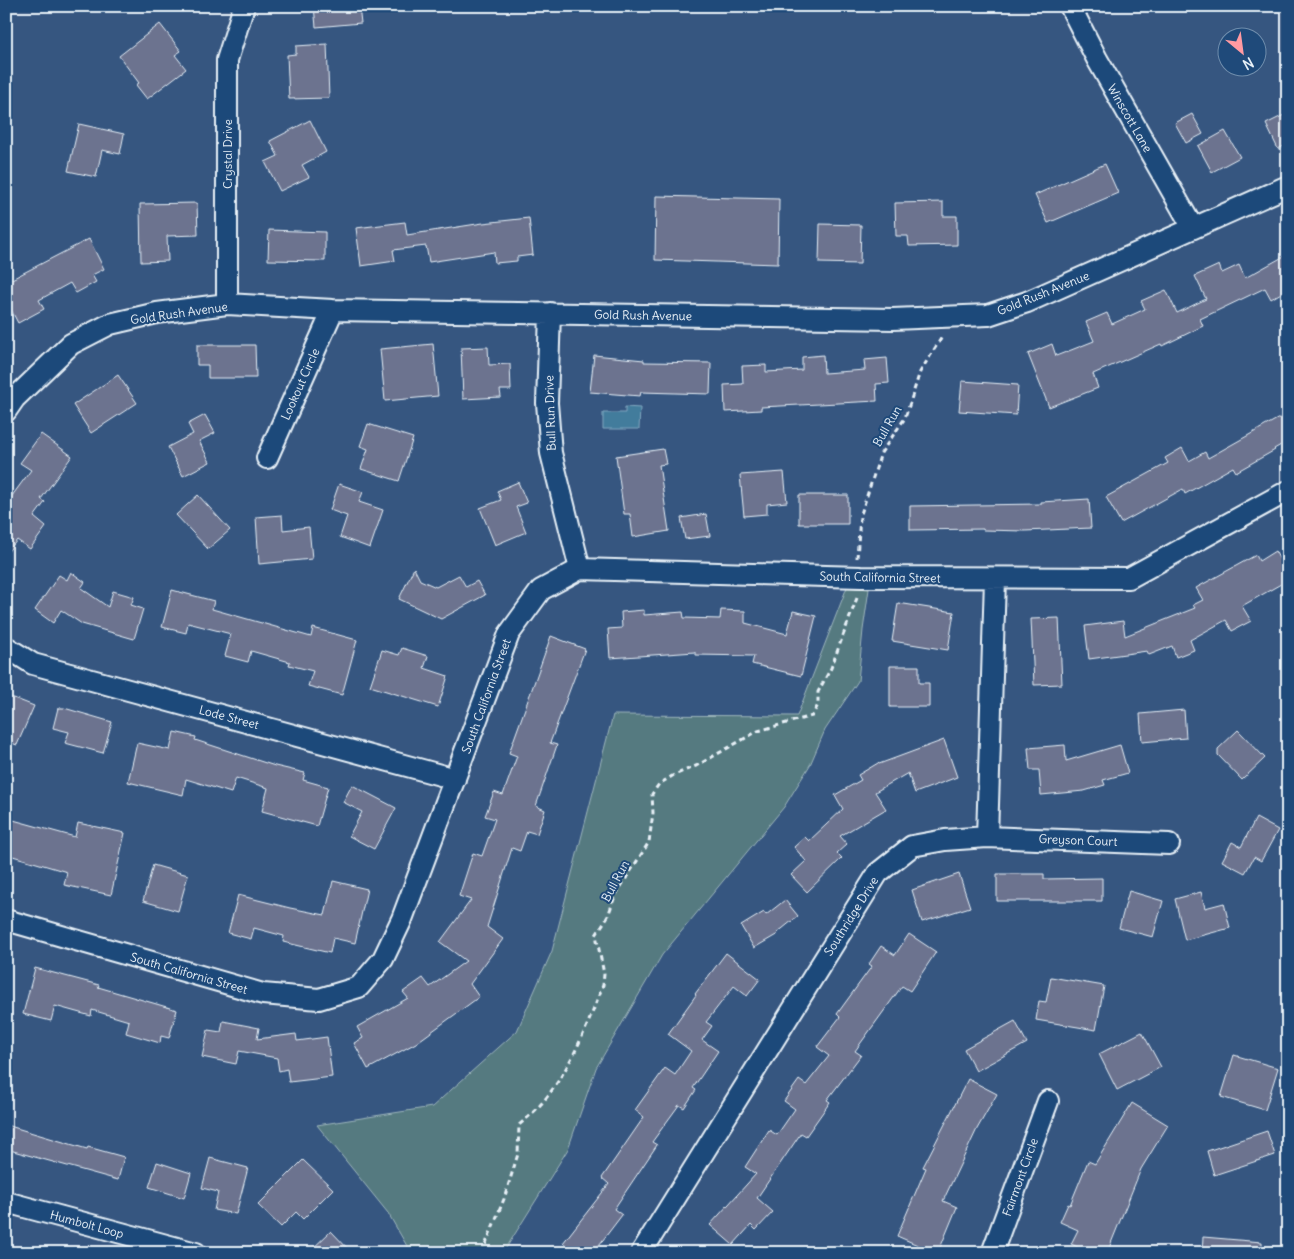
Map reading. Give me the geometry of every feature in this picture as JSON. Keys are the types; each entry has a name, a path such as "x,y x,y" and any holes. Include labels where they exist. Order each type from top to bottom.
{"street":[{"name":"Crystal Drive","path":"228,304 227,60 244,6"},
{"name":"Winscott Lane","path":"1070,6 1097,60 1193,228"},
{"name":"Gold Rush Avenue","path":"6,411 15,398 71,344 110,324 158,313 228,304 333,310 893,319 988,315 1027,302 1288,186"},
{"name":"Lookout Circle","path":"267,458 333,310"},
{"name":"Bull Run Drive","path":"550,313 547,403 551,453 580,569"},
{"name":"South California Street","path":"6,920 263,994 319,999 360,987 383,959 402,919 509,634 541,590 580,569 862,577 995,579 1129,578 1288,492"},
{"path":"986,837 995,579"},
{"name":"Lode Street","path":"6,647 33,664 455,779"},
{"name":"Greyson Court","path":"986,837 1169,844"},
{"name":"Southridge Drive","path":"641,1253 878,873 912,846 945,840 986,837"},
{"name":"Fairmont Circle","path":"992,1253 1048,1101"},
{"name":"Humbolt Loop","path":"6,1202 196,1253"}],"path":[{"name":"Bull Run","path":"857,559 860,517 881,453 905,418 920,372 942,337"},
{"name":"Bull Run","path":"482,1253 504,1199 518,1154 519,1125 542,1103 561,1076 603,985 604,974 596,935 608,916 615,896 649,842 653,812 652,794 658,784 674,774 696,766 758,731 812,716 818,705 818,692 831,668 857,598"}],"green space":[{"path":"847,587 869,589 858,681 825,730 810,765 784,807 662,955 596,1068 568,1149 503,1253 411,1253 388,1213 317,1125 432,1107 517,1031 552,951 613,715 797,716"}],"water":[{"path":"625,407 640,408 639,429 603,429 603,413 625,413"}],"building":[{"path":"314,6 359,6 361,23 316,27"},
{"path":"160,24 181,51 175,55 186,69 147,99 136,85 139,83 119,56"},
{"path":"327,44 329,98 289,99 287,55 296,54 296,46"},
{"path":"1288,113 1288,144 1278,149 1266,124"},
{"path":"1192,114 1203,134 1186,143 1175,123"},
{"path":"310,120 326,152 302,165 309,177 280,191 265,162 278,156 270,141"},
{"path":"79,124 124,134 120,154 102,150 96,177 68,171"},
{"path":"1225,131 1240,157 1212,172 1198,146"},
{"path":"1105,164 1118,193 1048,223 1035,195"},
{"path":"656,196 779,199 778,264 655,260"},
{"path":"943,202 943,216 957,216 957,245 909,246 908,236 896,236 895,203"},
{"path":"197,203 198,235 167,236 168,261 141,262 140,204"},
{"path":"529,218 533,255 517,257 517,261 495,263 494,252 429,262 426,246 393,250 395,261 361,266 356,228 405,222 407,235"},
{"path":"820,224 861,225 860,264 819,263"},
{"path":"269,230 325,232 325,261 268,260"},
{"path":"89,239 104,269 92,275 96,282 76,293 70,283 39,300 44,309 18,323 6,300 6,282"},
{"path":"1288,254 1288,289 1271,299 1265,288 1200,319 1203,326 1162,346 1161,344 1093,374 1098,388 1049,407 1028,354 1052,344 1056,356 1094,341 1086,322 1107,313 1112,324 1145,309 1141,301 1166,290 1177,313 1206,299 1195,276 1219,265 1222,273 1239,265 1245,278"},
{"path":"433,344 438,396 385,401 380,349"},
{"path":"197,345 255,345 256,378 208,378 208,365 197,365"},
{"path":"488,347 489,365 510,364 511,390 500,390 501,397 463,399 461,348"},
{"path":"594,355 644,360 644,362 711,363 710,394 641,392 640,396 590,392"},
{"path":"823,355 824,373 865,370 864,360 887,358 889,383 876,384 877,401 761,407 761,410 725,412 724,385 743,384 742,366 766,365 766,372 802,370 802,357"},
{"path":"118,375 137,403 91,433 73,405"},
{"path":"962,381 1018,385 1016,415 959,411"},
{"path":"1288,413 1288,441 1236,472 1233,467 1185,494 1183,489 1121,523 1106,497 1168,463 1165,458 1182,448 1189,461 1205,452 1208,458"},
{"path":"205,415 215,433 199,441 210,462 183,476 168,447 193,434 188,424"},
{"path":"368,424 413,438 399,481 361,469 368,449 360,446"},
{"path":"41,434 72,456 41,499 45,502 34,517 46,527 30,549 17,540 6,554 6,504 31,470 20,463"},
{"path":"663,449 666,464 659,465 669,531 633,537 630,514 624,514 616,456"},
{"path":"784,472 787,502 767,504 767,514 744,516 740,475"},
{"path":"518,482 527,503 516,507 526,532 495,545 480,508 501,500 497,491"},
{"path":"339,484 363,492 359,502 383,510 370,548 340,537 347,516 330,510"},
{"path":"198,495 230,530 208,549 176,515"},
{"path":"799,495 848,495 848,524 799,524"},
{"path":"1089,499 1091,528 1025,531 983,529 910,530 910,506 1041,504 1041,502"},
{"path":"706,514 710,536 685,539 681,518"},
{"path":"282,515 283,530 309,527 312,559 259,564 256,517"},
{"path":"1275,551 1288,574 1288,580 1242,606 1251,621 1232,631 1226,620 1190,640 1194,650 1176,657 1172,646 1149,655 1147,651 1089,659 1085,626 1123,621 1125,636 1195,608 1193,605 1203,600 1196,588 1256,555 1259,561"},
{"path":"414,568 420,580 436,587 459,575 466,587 477,581 485,595 441,619 399,599"},
{"path":"71,572 85,582 81,588 108,607 113,591 134,597 131,605 143,609 134,639 82,624 61,610 53,623 35,610 59,575 67,580"},
{"path":"172,590 214,601 212,609 311,637 313,628 357,640 342,695 308,686 313,671 289,665 290,662 251,651 248,662 225,656 231,634 188,623 186,633 162,627"},
{"path":"898,603 954,612 948,650 892,641"},
{"path":"644,610 644,615 683,612 684,618 720,619 721,610 745,611 745,623 787,634 793,611 816,616 801,676 752,664 754,656 695,655 695,652 610,658 608,629 622,628 621,612"},
{"path":"1059,618 1062,684 1034,685 1031,619"},
{"path":"551,636 585,649 550,743 557,745 536,806 545,810 537,834 527,831 520,851 512,848 487,927 503,939 470,984 479,997 416,1043 368,1069 354,1043 363,1038 357,1027 408,998 403,992 423,978 430,987 466,961 440,942 471,900 459,896 473,853 482,856 495,819 485,816 494,792 503,795 517,756 509,753"},
{"path":"402,648 428,656 424,668 448,676 438,707 370,686 382,650 399,655"},
{"path":"890,666 919,666 919,683 929,683 929,707 890,707"},
{"path":"6,695 34,706 17,745 6,741"},
{"path":"58,708 64,708 112,722 103,753 65,743 69,732 53,728"},
{"path":"1184,710 1186,738 1142,742 1140,714"},
{"path":"1238,730 1265,758 1242,780 1218,755 1218,749"},
{"path":"174,732 196,737 195,740 275,766 305,773 303,780 328,787 317,826 262,811 268,788 236,778 231,793 186,779 183,795 128,782 137,743 170,750"},
{"path":"944,740 957,777 915,793 908,773 875,792 886,809 840,836 847,844 837,853 842,858 807,892 791,875 806,861 794,847 805,837 809,841 843,809 835,795 861,780 858,775 878,763"},
{"path":"1065,745 1066,761 1120,745 1128,773 1103,780 1105,785 1084,791 1041,795 1039,770 1030,770 1028,748"},
{"path":"352,785 396,808 374,849 349,836 362,812 343,802"},
{"path":"6,818 75,837 78,823 125,833 111,895 64,885 67,872 6,854"},
{"path":"1256,818 1278,830 1261,861 1254,857 1245,873 1222,861 1232,842 1241,847"},
{"path":"153,865 188,875 178,911 143,901"},
{"path":"959,874 970,907 922,922 912,890"},
{"path":"997,874 1044,874 1044,879 1102,878 1102,901 997,901"},
{"path":"333,881 367,889 355,943 333,938 330,953 283,942 284,936 254,928 251,939 228,933 238,895 325,915"},
{"path":"1129,891 1163,901 1153,937 1119,928"},
{"path":"1201,892 1205,908 1224,903 1230,928 1185,940 1175,899"},
{"path":"785,900 798,916 778,934 754,948 741,926 764,912 766,915"},
{"path":"909,934 936,952 910,991 902,986 855,1051 861,1055 827,1100 830,1102 806,1136 801,1133 757,1198 773,1212 756,1230 751,1225 733,1245 710,1225 756,1174 745,1167 769,1130 777,1135 795,1109 784,1101 799,1080 806,1085 829,1056 817,1047 840,1017 837,1014 872,966 869,964 881,946 895,955"},
{"path":"726,953 760,979 747,996 734,986 706,1022 712,1026 702,1040 718,1051 693,1088 696,1090 684,1108 679,1105 652,1142 657,1145 614,1209 622,1215 593,1253 576,1253 563,1243 609,1184 602,1178 644,1117 635,1110 665,1068 675,1075 691,1051 668,1034"},
{"path":"35,968 99,985 98,987 177,1010 169,1038 161,1036 160,1043 126,1033 129,1021 92,1010 91,1016 55,1006 51,1021 23,1014"},
{"path":"1051,977 1104,986 1096,1030 1036,1020 1039,1001 1046,1002"},
{"path":"223,1021 259,1028 257,1039 296,1034 297,1041 327,1037 332,1077 289,1082 287,1069 279,1071 277,1058 239,1051 236,1064 202,1057 208,1030 221,1032"},
{"path":"1015,1021 1027,1043 976,1071 964,1049"},
{"path":"1142,1032 1161,1067 1117,1090 1099,1054"},
{"path":"1234,1055 1278,1068 1265,1110 1221,1097"},
{"path":"968,1079 997,1094 977,1129 943,1201 957,1207 938,1253 936,1253 897,1236 926,1168 923,1167"},
{"path":"1132,1103 1168,1125 1141,1169 1107,1253 1090,1253 1071,1244 1078,1230 1060,1222 1068,1204 1070,1205 1088,1161 1095,1164"},
{"path":"6,1125 87,1149 88,1147 124,1157 118,1180 6,1149"},
{"path":"1267,1131 1275,1155 1214,1175 1207,1151"},
{"path":"210,1158 248,1168 236,1214 214,1210 218,1192 202,1188"},
{"path":"303,1160 333,1189 303,1219 296,1212 281,1227 258,1205"},
{"path":"157,1162 191,1173 184,1198 149,1187"},
{"path":"331,1231 352,1253 308,1253"},
{"path":"1203,1237 1262,1242 1262,1253 1202,1253"}]}
